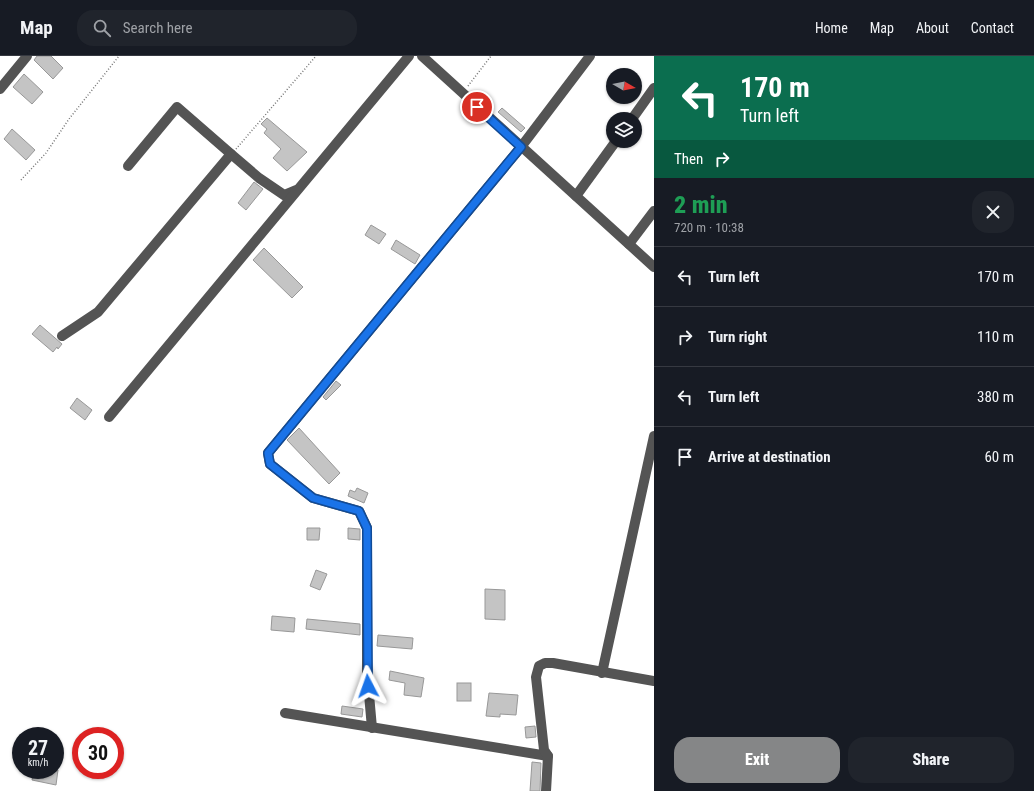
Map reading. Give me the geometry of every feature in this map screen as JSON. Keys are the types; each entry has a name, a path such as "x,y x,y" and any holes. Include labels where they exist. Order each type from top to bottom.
{"street":[{"path":"0,89 27,56"},
{"path":"109,417 409,56"},
{"path":"422,56 654,267"},
{"path":"372,728 367,672 367,528 359,511 313,498 270,464 268,453 521,147 590,56"},
{"path":"637,112 654,88"},
{"path":"128,166 177,107 259,178 284,195 298,189"},
{"path":"576,196 611,148"},
{"path":"62,336 98,312 231,154"},
{"path":"629,244 654,211"},
{"path":"602,673 654,436"},
{"path":"546,791 548,756 544,750 536,677 537,669 545,663 553,663 602,673 654,681"},
{"path":"285,713 548,756"}],"path":[{"path":"21,180 46,153 69,119 120,56"},
{"path":"231,154 316,56"},
{"path":"464,91 491,56"}],"building":[{"path":"37,56 51,56 63,68 53,79 34,60"},
{"path":"24,74 43,92 32,104 13,87"},
{"path":"502,108 525,128 521,132 498,112"},
{"path":"267,118 307,152 287,171 273,158 281,149 264,133 267,129 261,124"},
{"path":"12,129 35,150 26,160 4,139"},
{"path":"254,182 263,189 246,210 238,203"},
{"path":"371,225 386,234 379,244 365,235"},
{"path":"396,240 420,255 415,264 391,249"},
{"path":"264,248 303,287 292,298 253,260"},
{"path":"40,325 62,344 58,349 57,347 53,352 32,334"},
{"path":"336,381 341,385 326,400 323,397"},
{"path":"77,398 92,410 85,420 70,408"},
{"path":"299,428 340,473 329,484 287,440"},
{"path":"357,488 368,493 364,503 348,496 350,490 355,492"},
{"path":"307,528 320,528 319,540 307,540"},
{"path":"348,528 360,529 360,540 348,539"},
{"path":"316,570 327,574 320,590 310,586"},
{"path":"485,589 505,590 505,620 485,619"},
{"path":"272,616 295,618 294,632 271,630"},
{"path":"307,619 360,624 360,635 306,629"},
{"path":"378,635 413,638 412,649 377,646"},
{"path":"390,671 424,678 421,697 404,695 405,683 389,680"},
{"path":"457,683 471,683 471,701 457,701"},
{"path":"489,693 518,695 516,715 500,714 500,717 486,716"},
{"path":"342,706 363,709 362,717 341,714"},
{"path":"535,726 536,737 526,738 525,727"},
{"path":"532,762 541,763 540,791 530,791"},
{"path":"32,779 57,779 56,785"}],"route":[{"path":"368,686 367,528 359,511 313,498 270,464 268,453 521,147 477,107"}]}
